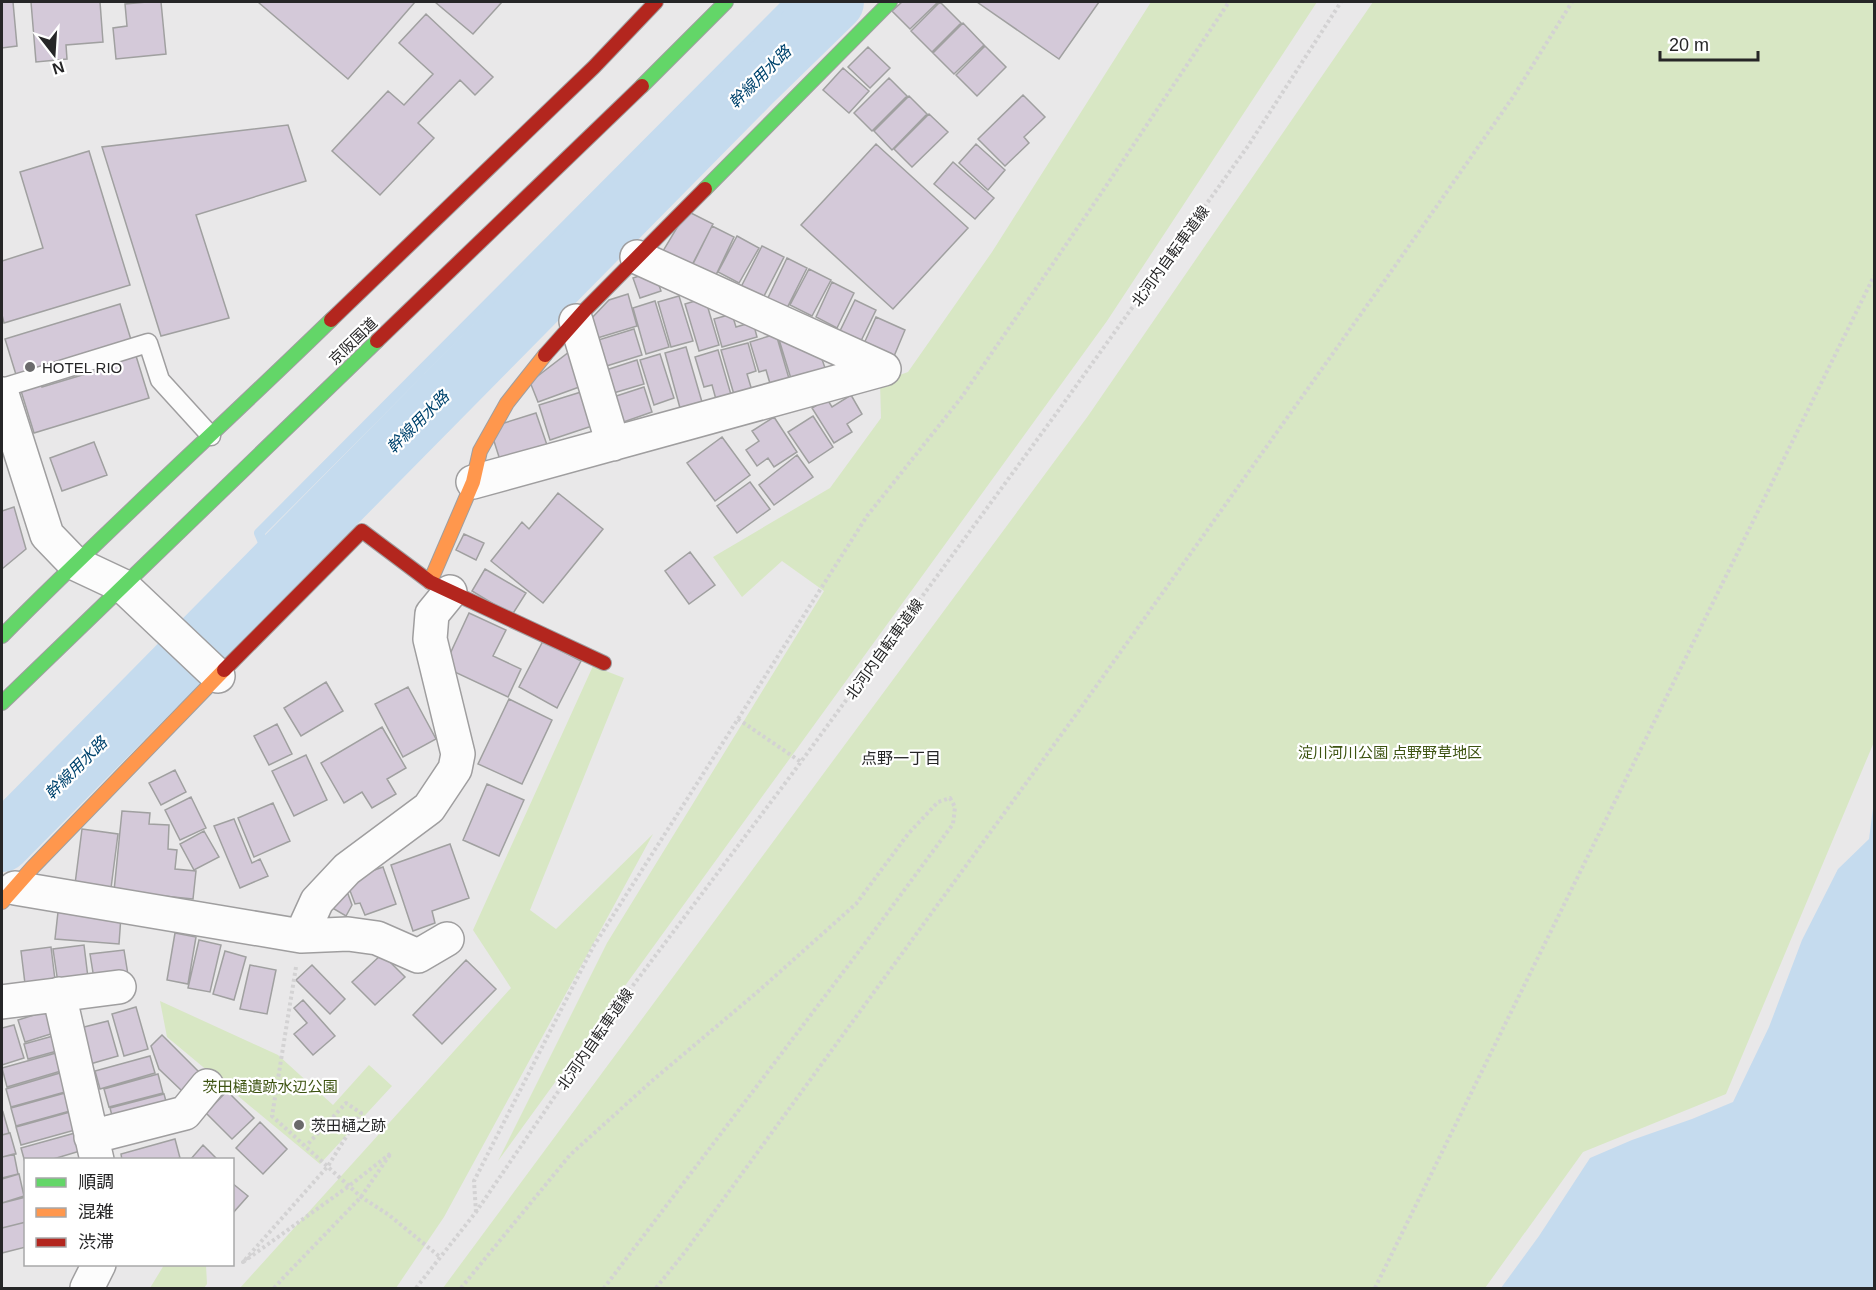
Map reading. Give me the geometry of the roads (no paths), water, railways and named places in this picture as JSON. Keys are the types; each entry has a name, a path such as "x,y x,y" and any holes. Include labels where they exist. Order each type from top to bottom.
{"main road":[{"name":"京阪国道","path":"2,636 74,564 594,67 656,2"},
{"name":"京阪国道","path":"2,703 645,83 726,2"},
{"path":"440,587 473,482 480,451 507,403 542,358 637,257 890,2"},
{"path":"8,895 213,671 362,531 440,587 604,663"}],"street":[{"path":"473,482 884,369 637,257"},
{"path":"576,321 613,444"},
{"path":"2,394 47,535 74,564 123,586 213,671"},
{"path":"301,936 317,902 347,869 429,807 455,769 458,754 430,639 432,614 440,587"},
{"path":"8,895 301,936 348,934 377,938 418,956 447,939"},
{"path":"2,1002 119,987"},
{"path":"59,994 94,1148 185,1113 207,1086"},
{"path":"87,1288 98,1266"}],"lane":[{"path":"2,388 148,343 160,380 210,436"}],"water":[{"path":"1874,801 1874,1288 1501,1288 1539,1236 1590,1158 1733,1102 1769,1027 1802,940 1838,869 1869,839"}],"waterway":[{"path":"274,568 259,533 788,2"},
{"name":"幹線用水路","path":"2,843 751,84 835,2"}],"place":[{"name":"HOTEL RIO","path":"30,367"},
{"name":"茨田樋之跡","path":"299,1125"}],"district":[{"name":"点野一丁目","path":"901,758"}],"park label":[{"name":"淀川河川公園 点野野草地区","path":"1390,752"},
{"name":"茨田樋遺跡水辺公園","path":"270,1086"}]}
